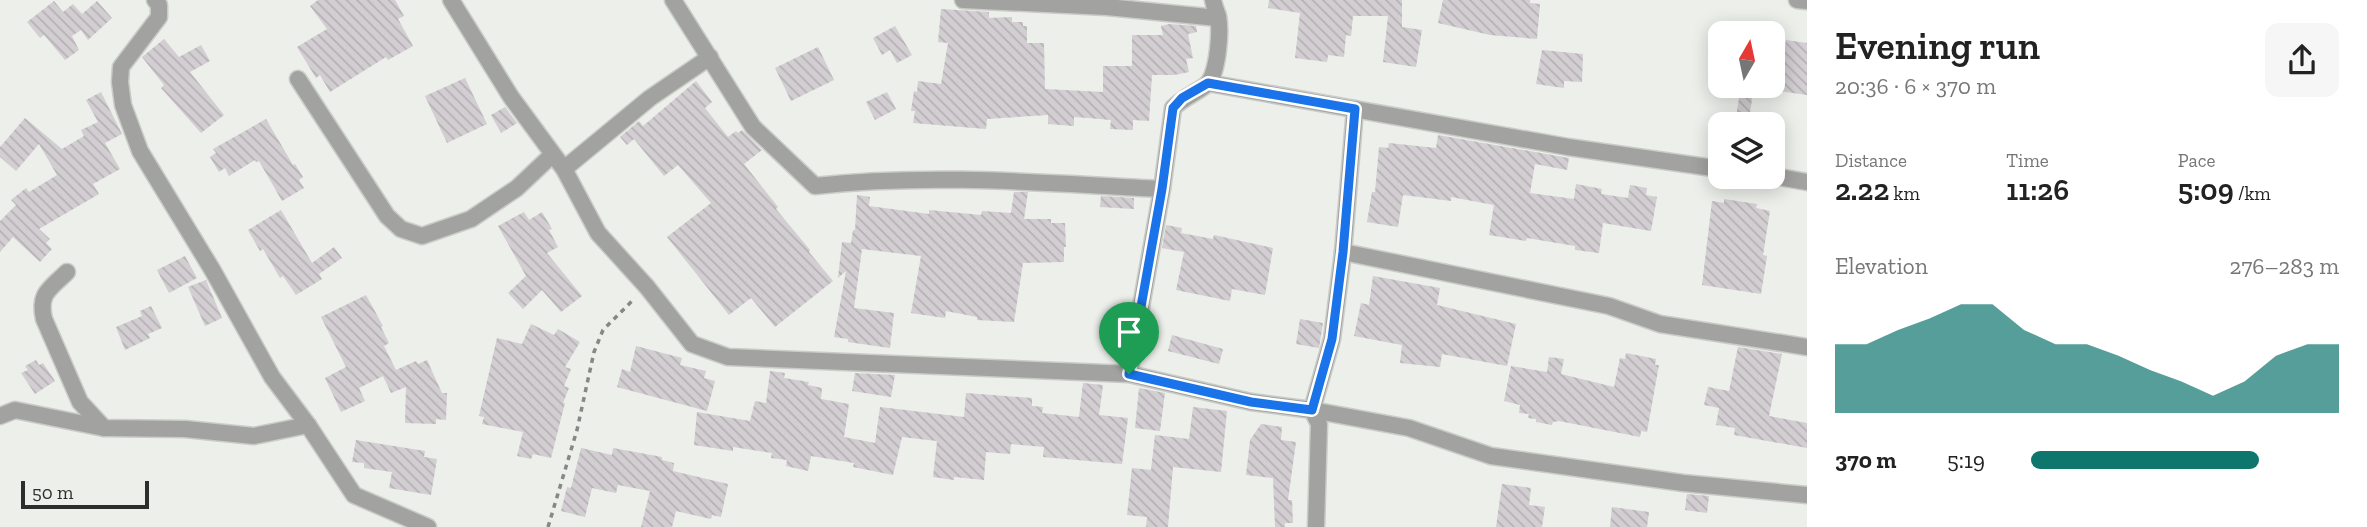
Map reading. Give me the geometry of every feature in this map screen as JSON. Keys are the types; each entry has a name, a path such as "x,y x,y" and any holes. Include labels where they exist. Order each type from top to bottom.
{"street":[{"path":"155,0 159,5 159,17 121,66 123,104 140,151 219,281 272,377 309,425 354,495 428,527"},
{"path":"451,0 511,97 564,169 598,233 647,287 692,344 728,357 1129,374 1251,402 1409,428 1491,456 1683,483 1807,495"},
{"path":"673,0 753,127 815,186 866,181 986,179 1162,189"},
{"path":"963,0 1107,7 1218,18"},
{"path":"1208,83 1218,43 1218,18 1213,0"},
{"path":"1797,0 1807,1"},
{"path":"564,169 650,98 710,57"},
{"path":"298,79 387,216 401,229 422,236 471,219 517,188 552,155"},
{"path":"1129,374 1162,189 1173,108 1182,98 1208,83 1568,147 1708,167"},
{"path":"1316,527 1319,424 1312,410 1332,339 1343,252 1355,109"},
{"path":"1785,178 1807,182"},
{"path":"1343,252 1609,306 1660,324 1807,347"},
{"path":"67,272 44,294 41,305 80,402 104,428"},
{"path":"0,416 15,410 104,428 185,429 254,436 309,425"}],"path":[{"path":"548,527 577,430 594,352 603,330 647,287"}],"building":[{"path":"318,0 395,0 404,16 398,19 413,46 388,60 386,57 330,92 320,75 316,78 297,47 327,29 310,6"},
{"path":"1269,0 1402,0 1402,27 1422,30 1416,67 1383,62 1388,16 1353,16 1351,36 1346,35 1344,57 1328,55 1327,62 1295,58 1300,13 1268,8"},
{"path":"1443,0 1530,0 1530,3 1540,4 1537,39 1490,35 1438,23"},
{"path":"54,1 63,12 73,4 82,14 97,1 112,18 88,40 81,30 72,36 79,50 65,60 44,35 40,38 27,22"},
{"path":"941,9 989,12 989,18 1012,17 1012,22 1023,22 1023,26 1027,26 1027,43 1044,43 1045,89 1103,92 1103,66 1132,66 1132,35 1163,35 1161,26 1169,24 1196,26 1197,32 1188,34 1193,58 1186,59 1189,72 1152,75 1149,121 1133,120 1133,130 1110,129 1111,120 1074,117 1074,126 1048,124 1048,115 987,119 986,129 913,123 915,111 911,111 918,81 941,84 948,43 938,42"},
{"path":"895,26 912,55 897,63 890,50 882,55 873,38"},
{"path":"164,39 179,57 201,45 210,61 190,72 224,115 201,133 161,88 164,85 142,57"},
{"path":"1786,40 1807,43 1807,95 1785,92"},
{"path":"818,47 834,80 791,101 775,68"},
{"path":"1542,50 1583,54 1582,82 1564,81 1564,88 1536,84"},
{"path":"465,78 487,124 447,143 425,96"},
{"path":"696,81 712,102 705,108 728,137 742,130 762,150 744,164 833,281 775,327 751,298 729,315 667,237 711,203 678,165 664,176 634,139 627,145 620,137 639,121 643,126"},
{"path":"101,92 122,134 105,143 120,169 93,184 99,194 39,229 50,239 46,243 52,249 40,262 13,237 0,252 0,221 16,205 11,200 26,188 29,192 57,175 39,144 16,171 0,157 0,147 25,118 62,149 84,136 81,130 98,122 86,100"},
{"path":"887,92 896,109 875,120 866,102"},
{"path":"1739,98 1752,98 1750,112 1737,112"},
{"path":"505,107 517,123 501,133 491,115"},
{"path":"266,119 303,177 299,180 304,188 282,201 259,161 255,160 229,176 225,168 219,172 210,157 216,153 213,149"},
{"path":"1438,135 1569,158 1567,170 1535,164 1530,193 1574,199 1576,184 1602,189 1601,194 1628,198 1630,185 1647,188 1646,195 1657,197 1651,231 1603,223 1599,253 1575,250 1575,246 1489,235 1494,205 1451,197 1451,201 1403,195 1398,227 1367,222 1372,192 1375,192 1379,147 1388,148 1389,143 1436,148"},
{"path":"1014,192 1028,192 1024,219 1051,219 1051,223 1065,223 1066,247 1064,262 1023,263 1014,322 977,320 977,317 946,311 945,318 911,313 921,256 862,249 854,308 894,313 890,348 848,342 848,339 834,337 846,271 838,278 842,242 851,243 855,230 857,195 870,197 869,206 929,214 929,210 981,215 982,211 1011,213"},
{"path":"1101,196 1134,198 1134,209 1100,207"},
{"path":"1724,199 1757,204 1756,208 1770,211 1763,255 1767,256 1761,294 1702,285 1712,201 1724,203"},
{"path":"281,210 312,263 334,247 342,258 319,274 322,279 296,295 283,276 280,278 263,249 260,251 248,230"},
{"path":"524,212 529,220 542,212 558,247 547,253 582,296 561,312 542,290 523,309 508,293 526,276 498,226"},
{"path":"1166,225 1182,228 1181,233 1213,239 1214,235 1273,248 1265,295 1232,289 1230,301 1176,290 1184,252 1162,248"},
{"path":"185,256 197,278 169,293 157,270"},
{"path":"1373,276 1440,288 1437,305 1516,324 1507,366 1442,354 1440,367 1400,363 1402,345 1354,336 1361,303 1369,305"},
{"path":"206,280 222,318 205,326 188,287"},
{"path":"366,295 383,326 381,327 389,343 384,346 396,370 416,361 418,364 427,360 442,393 447,393 446,420 436,419 436,424 405,423 406,387 391,393 383,376 359,388 365,401 341,412 325,378 346,367 321,317"},
{"path":"151,306 162,328 148,334 150,338 125,350 116,327 142,316 140,311"},
{"path":"1300,319 1323,323 1319,348 1296,344"},
{"path":"531,324 554,335 558,329 580,342 565,367 571,369 564,386 569,388 551,458 533,454 531,459 517,456 523,432 482,424 484,417 479,416 497,338 522,344"},
{"path":"1172,335 1223,349 1219,364 1168,351"},
{"path":"636,346 682,358 680,365 706,371 704,378 715,381 707,411 617,387 622,369 630,372"},
{"path":"1738,347 1782,354 1769,416 1807,423 1807,448 1734,435 1735,428 1716,425 1719,408 1704,405 1708,387 1729,391"},
{"path":"1626,353 1656,359 1655,365 1659,365 1647,432 1641,431 1640,437 1559,421 1553,422 1552,425 1536,422 1536,419 1528,418 1529,414 1519,413 1520,405 1504,401 1511,366 1547,372 1549,357 1564,359 1561,374 1614,387 1620,358 1625,359"},
{"path":"36,360 39,365 43,363 55,381 35,394 21,373 28,370 25,366"},
{"path":"770,371 785,373 784,378 809,382 808,385 822,388 821,399 849,404 844,437 875,443 880,407 964,417 966,393 1032,398 1032,406 1043,407 1042,413 1079,417 1083,383 1103,385 1099,415 1128,418 1122,464 1043,457 1044,447 1011,444 1010,454 986,452 984,480 954,477 954,480 933,477 937,441 902,437 893,475 853,467 854,463 811,456 808,471 786,466 787,460 771,458 772,453 694,445 697,412 750,421 755,401 766,403"},
{"path":"855,373 895,375 891,397 852,391"},
{"path":"1139,388 1165,393 1160,431 1135,428"},
{"path":"1193,407 1227,411 1221,472 1173,467 1168,527 1146,527 1147,517 1127,515 1132,468 1151,470 1155,435 1189,439"},
{"path":"1261,424 1282,427 1281,440 1296,442 1288,500 1292,500 1293,523 1285,523 1285,527 1275,527 1273,478 1246,475 1250,440"},
{"path":"356,440 425,451 424,457 437,459 431,495 389,488 392,472 364,468 364,463 352,462"},
{"path":"581,448 612,455 613,448 662,457 662,460 674,463 673,471 728,484 721,517 712,515 711,519 676,511 672,527 641,527 650,491 618,485 616,493 592,488 585,517 561,511 567,487 571,488"},
{"path":"1502,484 1531,488 1529,505 1545,507 1542,527 1496,527"},
{"path":"1687,494 1709,496 1707,513 1685,510"},
{"path":"1612,507 1649,512 1647,527 1610,527"}],"route":[{"path":"1208,83 1355,109 1343,252 1332,339 1312,410 1251,402 1129,374 1162,189 1173,108 1182,98 1208,83"}]}
